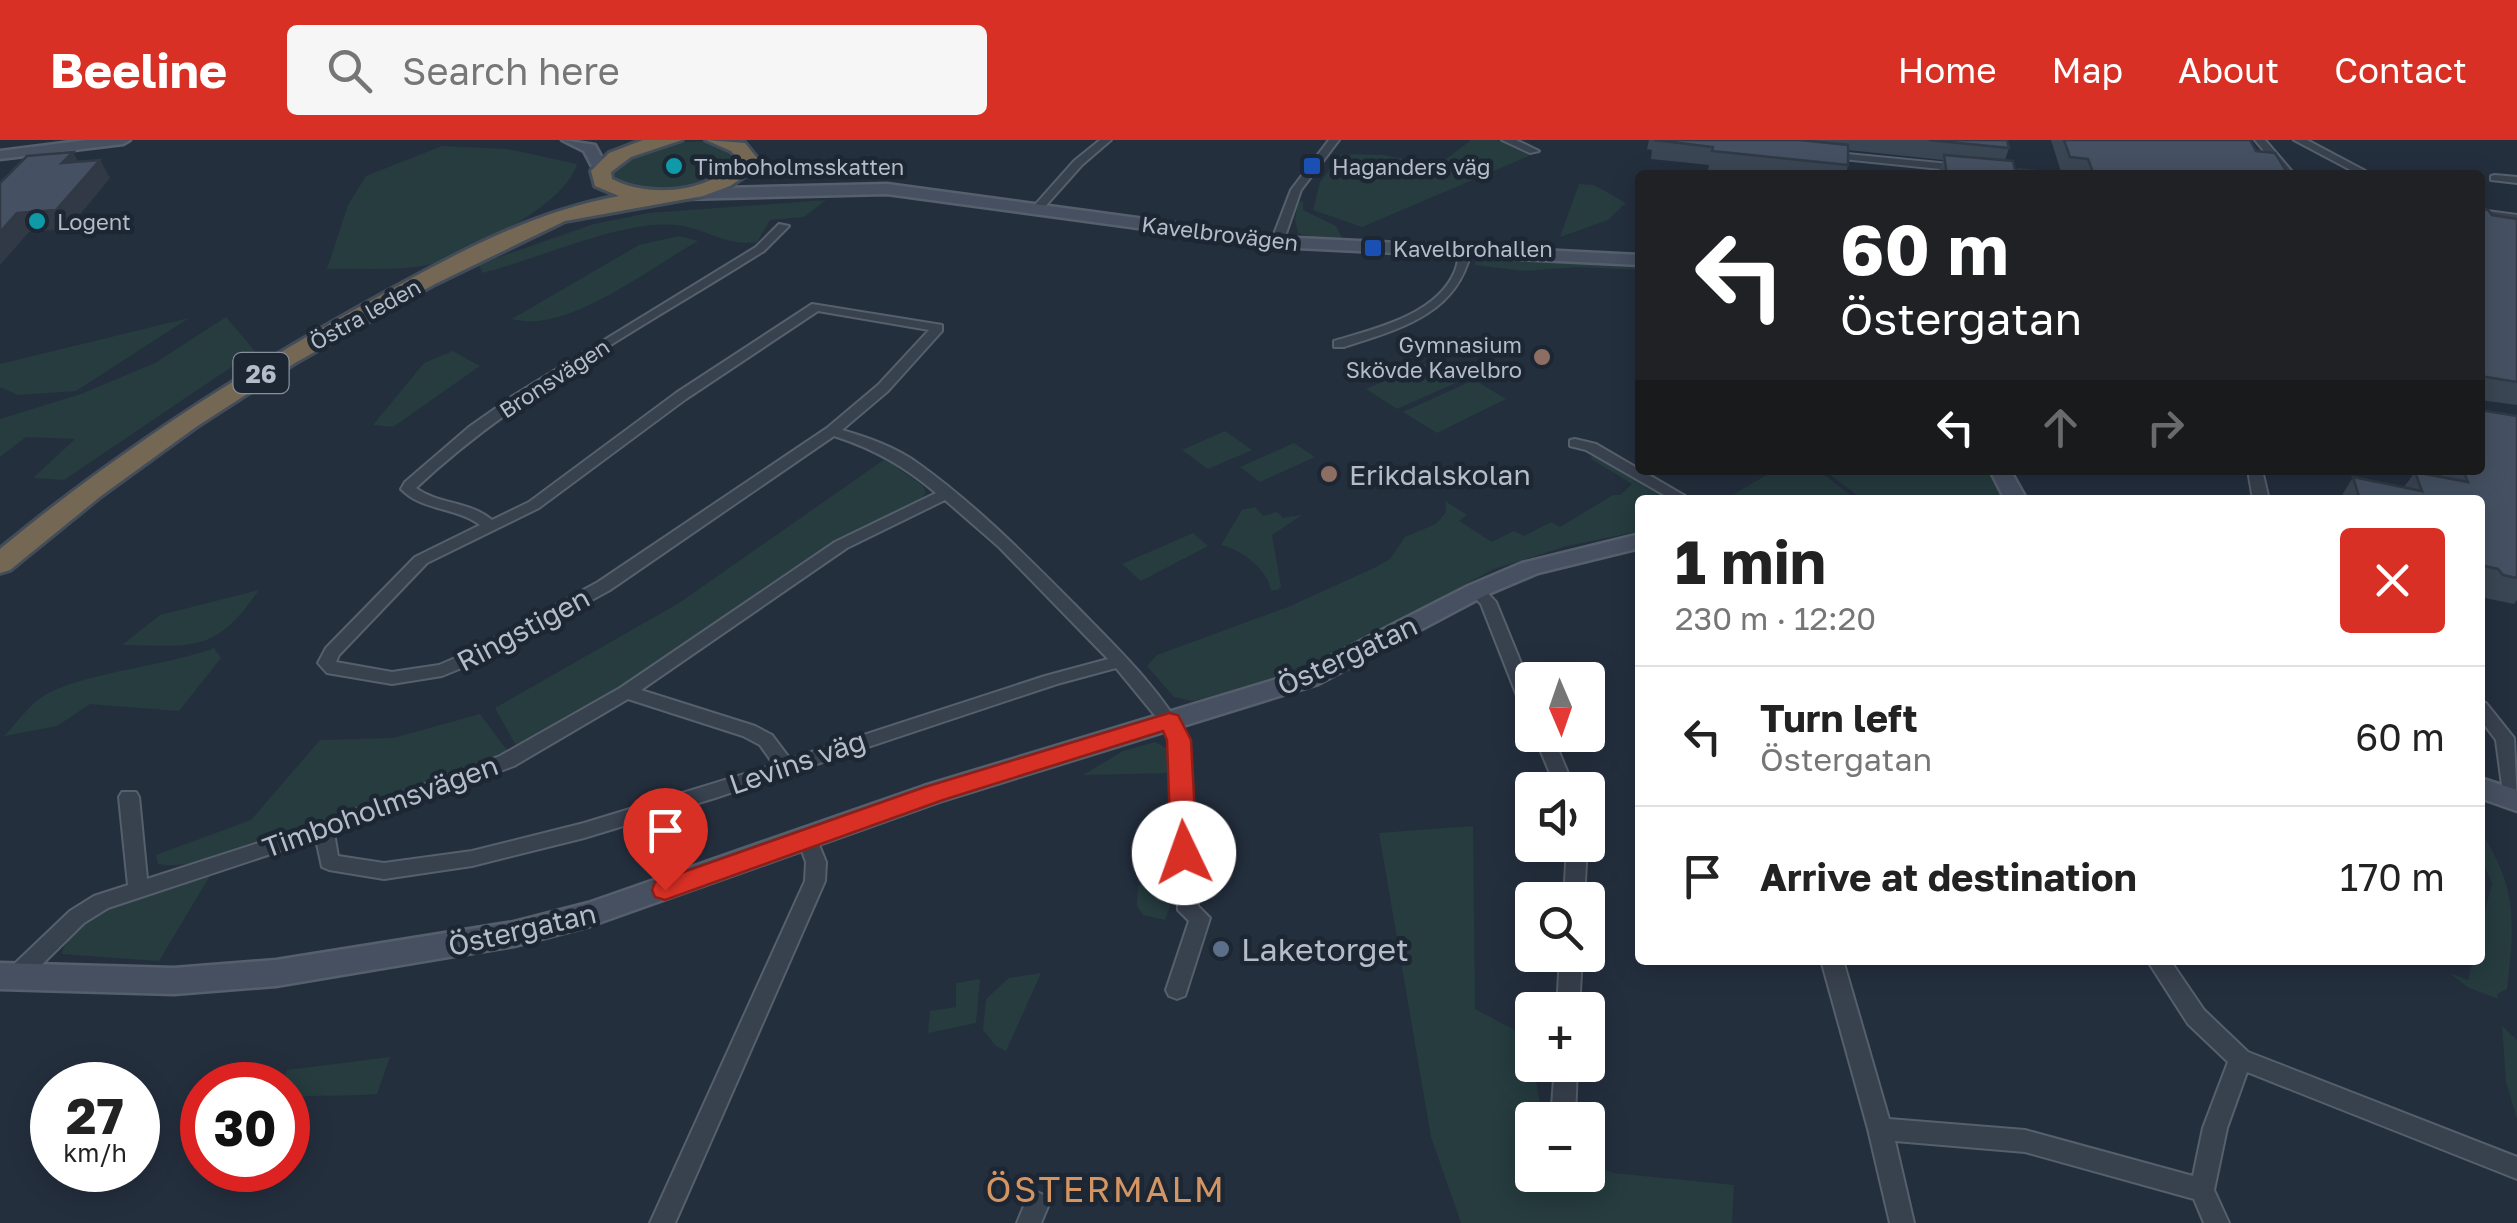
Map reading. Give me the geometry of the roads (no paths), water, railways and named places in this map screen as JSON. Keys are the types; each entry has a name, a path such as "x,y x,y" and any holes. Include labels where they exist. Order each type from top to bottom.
{"highway":[{"name":"26","path":"672,140 626,152 600,173 602,182 621,192 681,194 717,184 763,142"},
{"path":"715,140 738,147 746,161"},
{"name":"Östra leden","path":"546,221 600,173"},
{"name":"Östra leden","path":"0,564 93,488 262,372 433,276 546,221 603,204 655,196"}],"street":[{"path":"0,155 123,140"},
{"path":"569,140 590,148 600,173"},
{"path":"1038,208 1078,163 1106,140"},
{"path":"1276,242 1296,190 1334,140"},
{"path":"1507,140 1534,151"},
{"path":"2260,140 2286,170"},
{"path":"2299,140 2358,170"},
{"path":"1821,154 1967,169"},
{"name":"Kavelbrovägen","path":"746,161 755,177 802,188"},
{"path":"2495,178 2517,180"},
{"name":"Kavelbrovägen","path":"681,194 802,188 886,189 1276,242 1635,260"},
{"path":"2485,214 2517,218"},
{"name":"Bronsvägen","path":"490,526 464,508 414,496 408,489 410,484 518,399 760,249 783,226"},
{"path":"2485,228 2517,232"},
{"path":"1338,344 1388,328 1432,307 1464,268 1465,251"},
{"name":"Ringstigen","path":"816,307 938,328 883,388 832,431 604,586 460,664 417,677 392,678 333,669 327,664 332,652 422,560 490,526 534,505 681,396 816,307"},
{"path":"832,431 894,454 946,494 1051,588 1120,661 1169,721 1179,740 1188,910 1200,918 1177,990"},
{"path":"1575,443 1591,447 1635,472"},
{"path":"1640,475 1675,495"},
{"name":"Timboholmsvägen","path":"8,976 77,917 138,887 324,829 506,761 626,692 842,545 946,494"},
{"name":"Östergatan","path":"8,976 174,980 276,973 403,955 514,934 590,914 934,794 1308,678 1476,591 1562,557 1635,541"},
{"path":"1476,591 1488,602 1515,668"},
{"name":"Levins väg","path":"324,829 329,862 342,870 418,869 572,834 959,708 1120,661"},
{"path":"626,692 749,731 766,740 784,766"},
{"path":"2485,713 2505,738 2516,804"},
{"path":"2485,790 2516,804"},
{"path":"129,797 138,887"},
{"path":"662,1223 815,881 816,862 808,840"},
{"path":"1833,965 1902,1223"},
{"path":"2161,965 2196,1017 2240,1059 2517,1168"},
{"path":"2216,1223 2202,1190 2215,1128 2240,1059"},
{"path":"1880,1129 2024,1141 2202,1190"}],"place":[{"name":"Timboholmsskatten","path":"674,166"},
{"name":"Haganders väg","path":"1312,166"},
{"name":"Logent","path":"37,221"},
{"name":"Kavelbrohallen","path":"1373,248"},
{"name":"Gymnasium Skövde Kavelbro","path":"1542,357"},
{"name":"Erikdalskolan","path":"1329,474"},
{"name":"Laketorget","path":"1221,949"}],"district":[{"name":"ÖSTERMALM","path":"1106,1189"}]}
